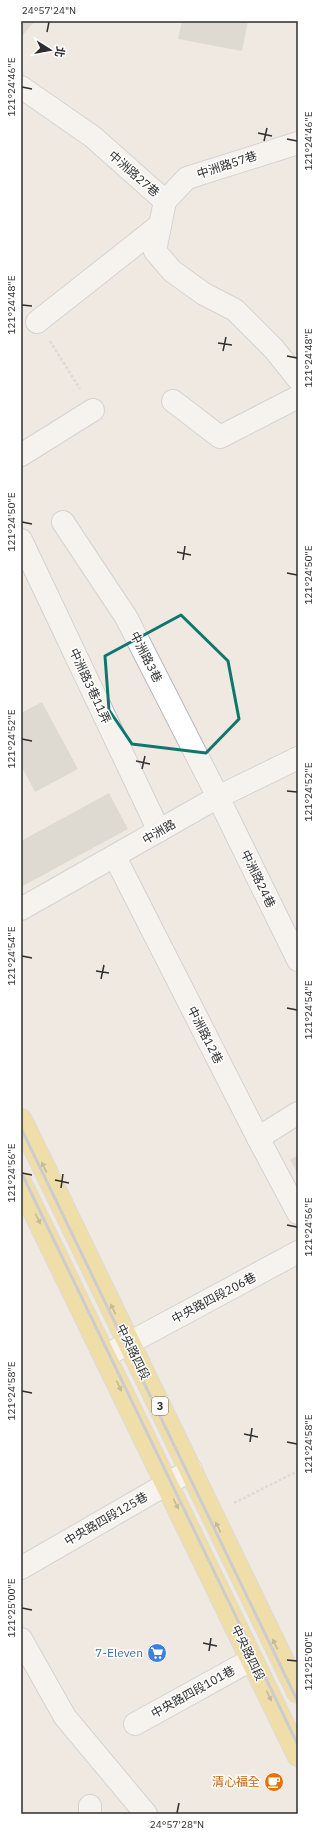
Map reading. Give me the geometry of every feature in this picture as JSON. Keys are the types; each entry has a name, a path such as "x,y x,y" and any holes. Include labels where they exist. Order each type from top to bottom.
{"main road":[{"name":"中央路四段","path":"21,1120 298,1692"},
{"name":"中央路四段","path":"21,1184 298,1755"}],"street":[{"name":"中洲路27巷","path":"21,87 93,138 165,201 155,250 172,271 204,294 235,310 274,349 298,379"},
{"name":"中洲路57巷","path":"165,201 187,178 298,143"},
{"path":"38,322 160,225"},
{"path":"173,401 220,437 298,397"},
{"path":"21,455 93,410"},
{"name":"中洲路3巷","path":"63,522 126,617 218,797"},
{"name":"中洲路3巷11弄","path":"21,540 159,831"},
{"name":"中洲路","path":"21,909 115,857 218,797 298,758"},
{"name":"中洲路24巷","path":"218,797 298,960"},
{"name":"中洲路12巷","path":"115,857 258,1138 298,1213"},
{"path":"258,1138 298,1113"},
{"name":"中央路四段206巷","path":"105,1356 298,1252"},
{"name":"中央路四段125巷","path":"21,1568 191,1470"},
{"path":"21,1639 65,1717 146,1814"},
{"name":"中央路四段101巷","path":"135,1724 251,1660"}],"path":[{"path":"38,322 93,410"},
{"path":"212,1514 298,1471"}],"highlighted area":[{"path":"181,615 228,661 239,719 206,753 132,744 109,710 105,656"}],"building":[{"path":"21,21 35,21 21,37"},
{"path":"182,21 248,21 242,51 178,39"},
{"path":"42,702 78,769 35,792 21,765 21,713"},
{"path":"109,793 128,829 21,887 21,841"},
{"path":"298,1155 298,1174 290,1160"}],"railway":[{"path":"21,1128 298,1702"},
{"path":"21,1172 298,1745"}],"place":[{"name":"7-Eleven","path":"157,1653"},
{"name":"清心福全","path":"274,1782"}]}
